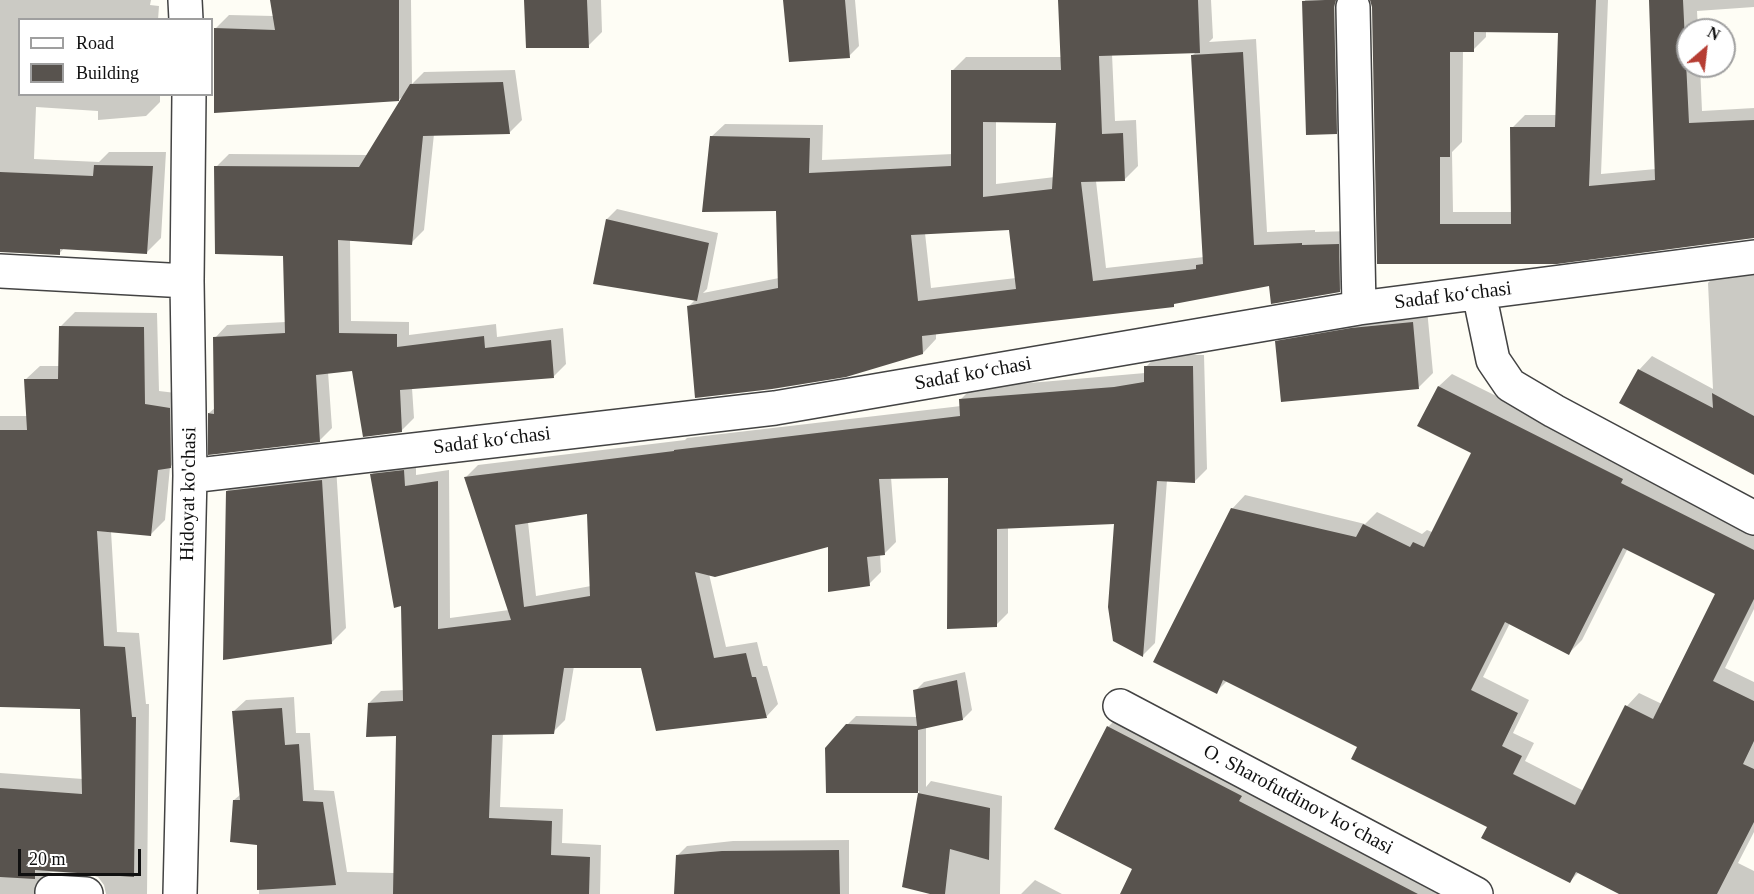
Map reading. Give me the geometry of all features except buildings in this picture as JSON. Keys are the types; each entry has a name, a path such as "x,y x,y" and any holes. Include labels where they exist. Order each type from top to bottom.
{"street":[{"path":"186,0 186,18"},
{"path":"1353,7 1359,308"},
{"name":"Hidoyat ko'chasi","path":"180,894 190,476 187,281 189,96"},
{"name":"Sadaf koʻchasi","path":"190,476 775,408 1359,308 1754,257"},
{"path":"0,272 187,281"},
{"path":"1479,293 1493,360 1510,385 1754,518"},
{"name":"O. Sharofutdinov koʻchasi","path":"1119,706 1476,894"},
{"path":"52,892 86,894"}]}
